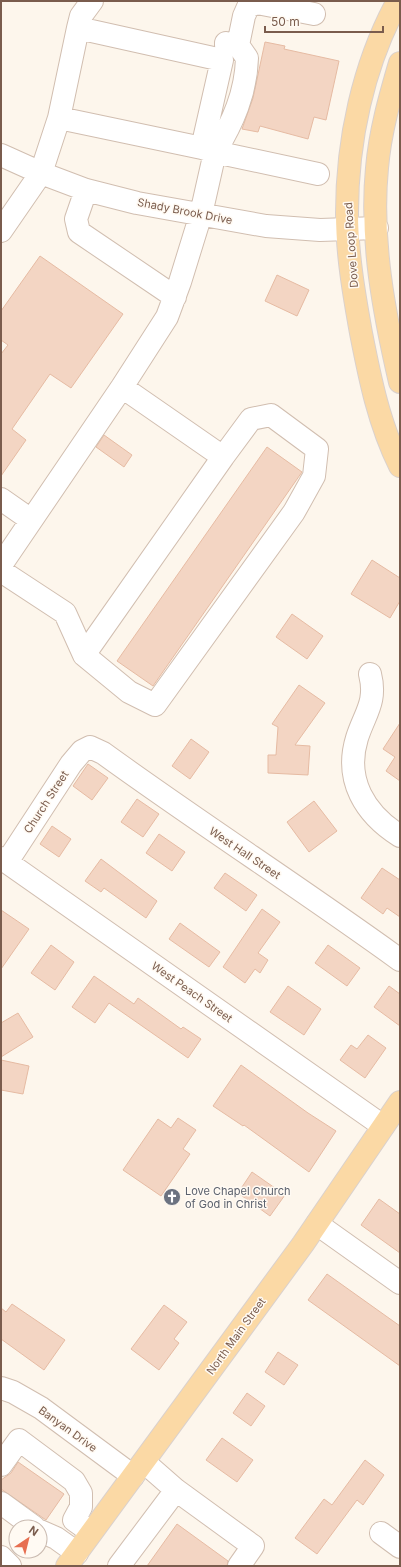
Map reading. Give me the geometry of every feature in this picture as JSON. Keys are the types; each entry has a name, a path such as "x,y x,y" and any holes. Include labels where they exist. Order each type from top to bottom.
{"main road":[{"name":"Dove Loop Road","path":"398,1 375,52 358,108 349,166 348,228 355,298 368,371 384,429 400,466"},
{"path":"400,63 386,114 379,148 376,192 376,228 383,294 400,382"},
{"name":"North Main Street","path":"72,1559 316,1224 400,1102"}],"street":[{"path":"3,226 41,173 58,118 81,16 92,1"},
{"path":"230,53 248,7 257,3 314,14"},
{"path":"1,565 122,387 167,317 175,297 200,214 208,150 238,108 244,85 247,58 230,53 78,28"},
{"path":"58,118 318,174"},
{"name":"Shady Brook Drive","path":"1,155 41,173 86,190 137,203 266,226 320,230 376,228"},
{"path":"86,190 76,219 79,232 175,297"},
{"path":"122,387 224,457"},
{"path":"1,571 65,613 84,655 129,692 155,705 294,512 314,476 317,449 271,415 251,420 84,655"},
{"path":"1,499 31,520"},
{"path":"370,674 374,688 372,700 356,739 353,764 355,783 364,802 377,818 400,836"},
{"name":"Church Street","path":"4,860 71,764 82,751 90,747"},
{"name":"West Hall Street","path":"90,747 103,754 193,818 325,906 400,960"},
{"name":"West Peach Street","path":"4,860 383,1126"},
{"path":"316,1224 400,1284"},
{"name":"Banyan Drive","path":"1,1388 14,1392 138,1469 176,1490 253,1546 239,1566"},
{"path":"1,1465 19,1440 56,1467 74,1481 81,1493 81,1507 74,1520 91,1532"},
{"path":"119,1566 176,1490"},
{"path":"1,1503 23,1519"},
{"path":"381,1533 400,1547"},
{"path":"48,1536 56,1538 72,1559"},
{"path":"1,1557 10,1566"}],"building":[{"path":"265,42 285,46 284,49 339,61 326,120 314,117 308,139 260,126 258,132 242,129 253,98"},
{"path":"40,256 123,314 71,388 50,374 12,429 26,440 1,476 1,354 8,345 1,340 1,311"},
{"path":"277,275 309,290 297,316 265,301"},
{"path":"104,435 132,455 124,467 96,447"},
{"path":"267,447 302,472 153,686 117,661"},
{"path":"372,560 400,578 400,601 390,618 351,594"},
{"path":"292,614 323,636 307,659 276,637"},
{"path":"299,685 325,703 295,745 310,746 308,775 268,773 268,755 276,755 278,727 272,724"},
{"path":"400,723 400,781 386,771 395,757 383,749"},
{"path":"191,739 209,752 190,779 172,766"},
{"path":"88,764 108,778 92,800 73,786"},
{"path":"137,799 159,814 143,837 121,822"},
{"path":"314,801 337,831 309,852 287,822"},
{"path":"52,826 71,839 59,857 40,844"},
{"path":"159,834 185,852 172,871 146,853"},
{"path":"101,859 157,901 146,918 104,888 101,892 85,881"},
{"path":"382,868 400,880 400,917 387,908 383,914 361,898"},
{"path":"225,873 257,895 246,911 214,888"},
{"path":"262,909 280,922 258,953 268,960 260,973 255,969 245,983 223,967"},
{"path":"1,910 29,929 1,969"},
{"path":"180,923 220,952 209,967 169,939"},
{"path":"51,945 74,962 55,990 31,973"},
{"path":"328,945 360,968 347,986 315,963"},
{"path":"94,976 134,1004 138,998 181,1029 183,1027 201,1039 188,1058 109,1003 95,1023 72,1007"},
{"path":"288,986 321,1009 304,1035 270,1012"},
{"path":"389,986 400,994 400,1026 374,1007"},
{"path":"18,1013 33,1037 1,1057 1,1023"},
{"path":"368,1035 386,1048 365,1078 340,1060 351,1045 357,1049"},
{"path":"1,1060 29,1066 23,1094 1,1090"},
{"path":"241,1065 336,1131 309,1172 244,1125 243,1126 213,1106"},
{"path":"178,1118 196,1130 183,1149 190,1154 161,1196 123,1170 158,1119 171,1128"},
{"path":"252,1172 285,1195 270,1216 238,1193"},
{"path":"379,1199 400,1214 400,1253 361,1225"},
{"path":"327,1274 400,1326 400,1366 308,1300"},
{"path":"12,1304 65,1340 44,1370 1,1339 1,1308 6,1312"},
{"path":"164,1305 187,1322 174,1339 179,1343 159,1370 131,1349"},
{"path":"278,1352 298,1365 284,1385 265,1372"},
{"path":"247,1393 265,1406 251,1426 233,1413"},
{"path":"222,1438 253,1460 237,1482 206,1460"},
{"path":"365,1460 384,1475 363,1505 357,1500 317,1554 295,1538 324,1499 332,1505"},
{"path":"18,1462 64,1494 47,1519 1,1489 1,1480 11,1473"},
{"path":"177,1524 228,1561 227,1566 147,1566"}],"place":[{"name":"Love Chapel Church of God in Christ","path":"172,1197"}]}
